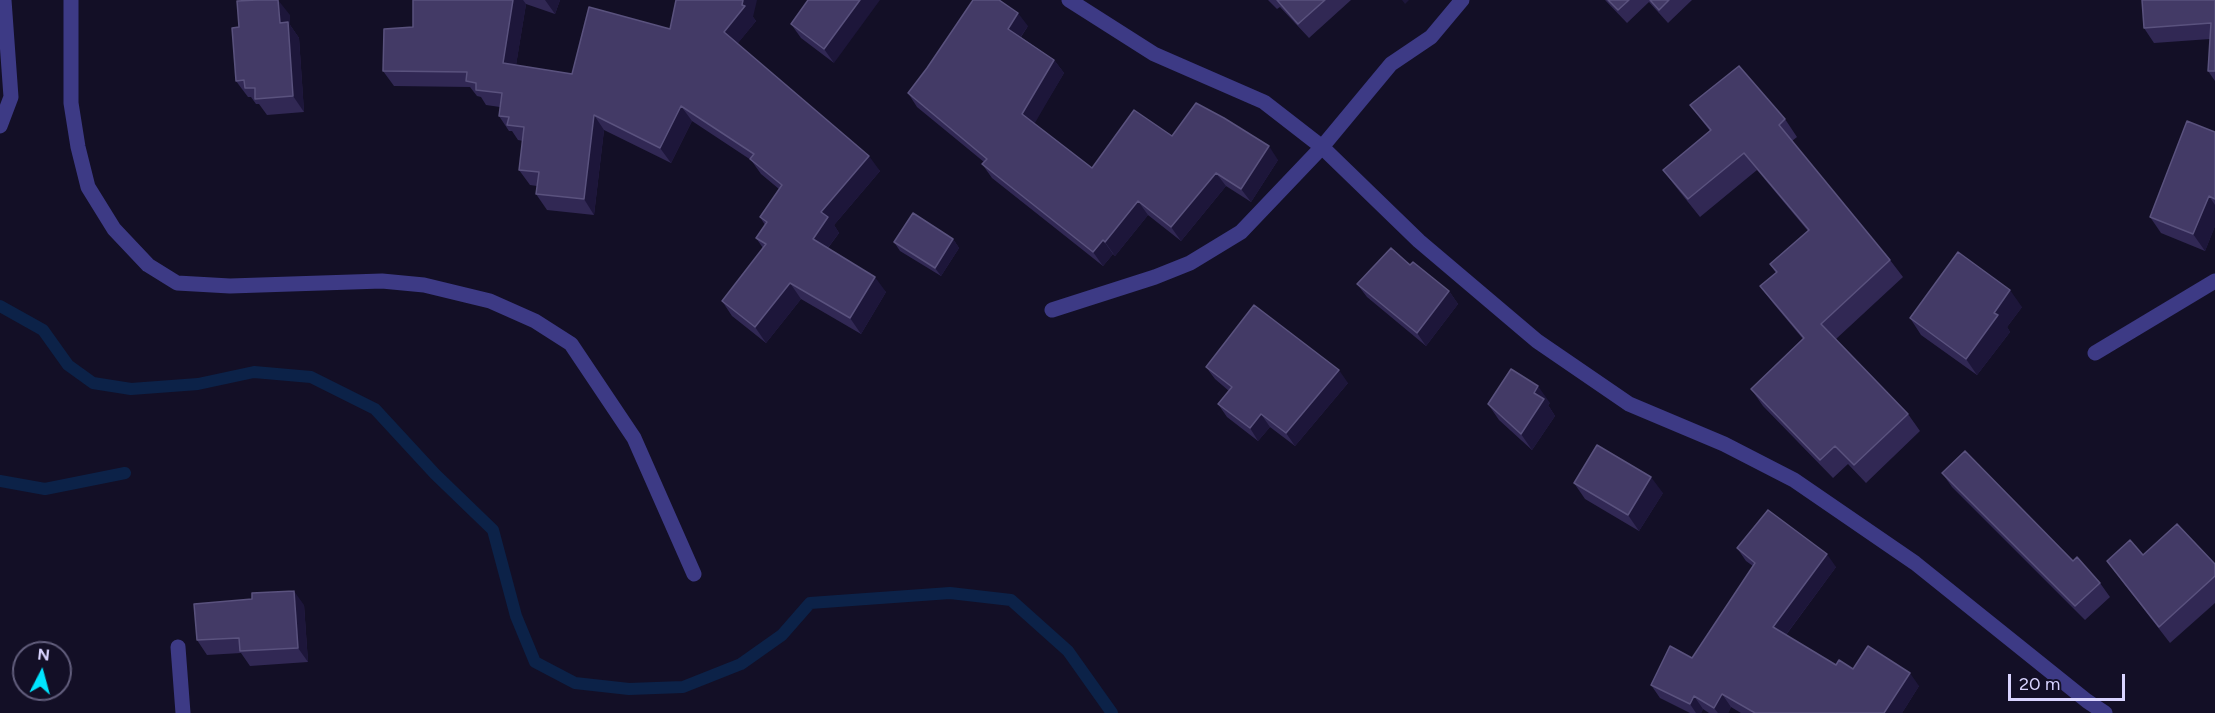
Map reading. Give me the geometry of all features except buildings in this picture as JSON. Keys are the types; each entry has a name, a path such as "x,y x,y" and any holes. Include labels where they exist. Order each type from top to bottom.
{"street":[{"path":"0,126 11,97 4,0"},
{"path":"71,0 72,103 78,147 88,188 114,228 148,265 177,283 230,286 382,281 424,285 490,301 535,321 571,344 634,438 694,574"},
{"path":"1069,0 1154,54 1264,102 1322,147 1419,241 1537,341 1629,404 1724,444 1794,480 1915,564 2105,713"},
{"path":"1052,310 1155,277 1209,253 1241,232 1322,147 1391,64 1431,37 1462,0"},
{"path":"2095,353 2215,281"},
{"path":"178,647 183,713"}],"waterway":[{"path":"0,306 43,330 68,365 93,383 131,389 198,384 254,372 311,377 375,409 435,474 493,530 516,616 535,662 575,683 629,689 683,687 741,664 782,635 810,603 950,593 1011,600 1068,651 1112,713"},
{"path":"0,481 45,489 125,473"}]}
